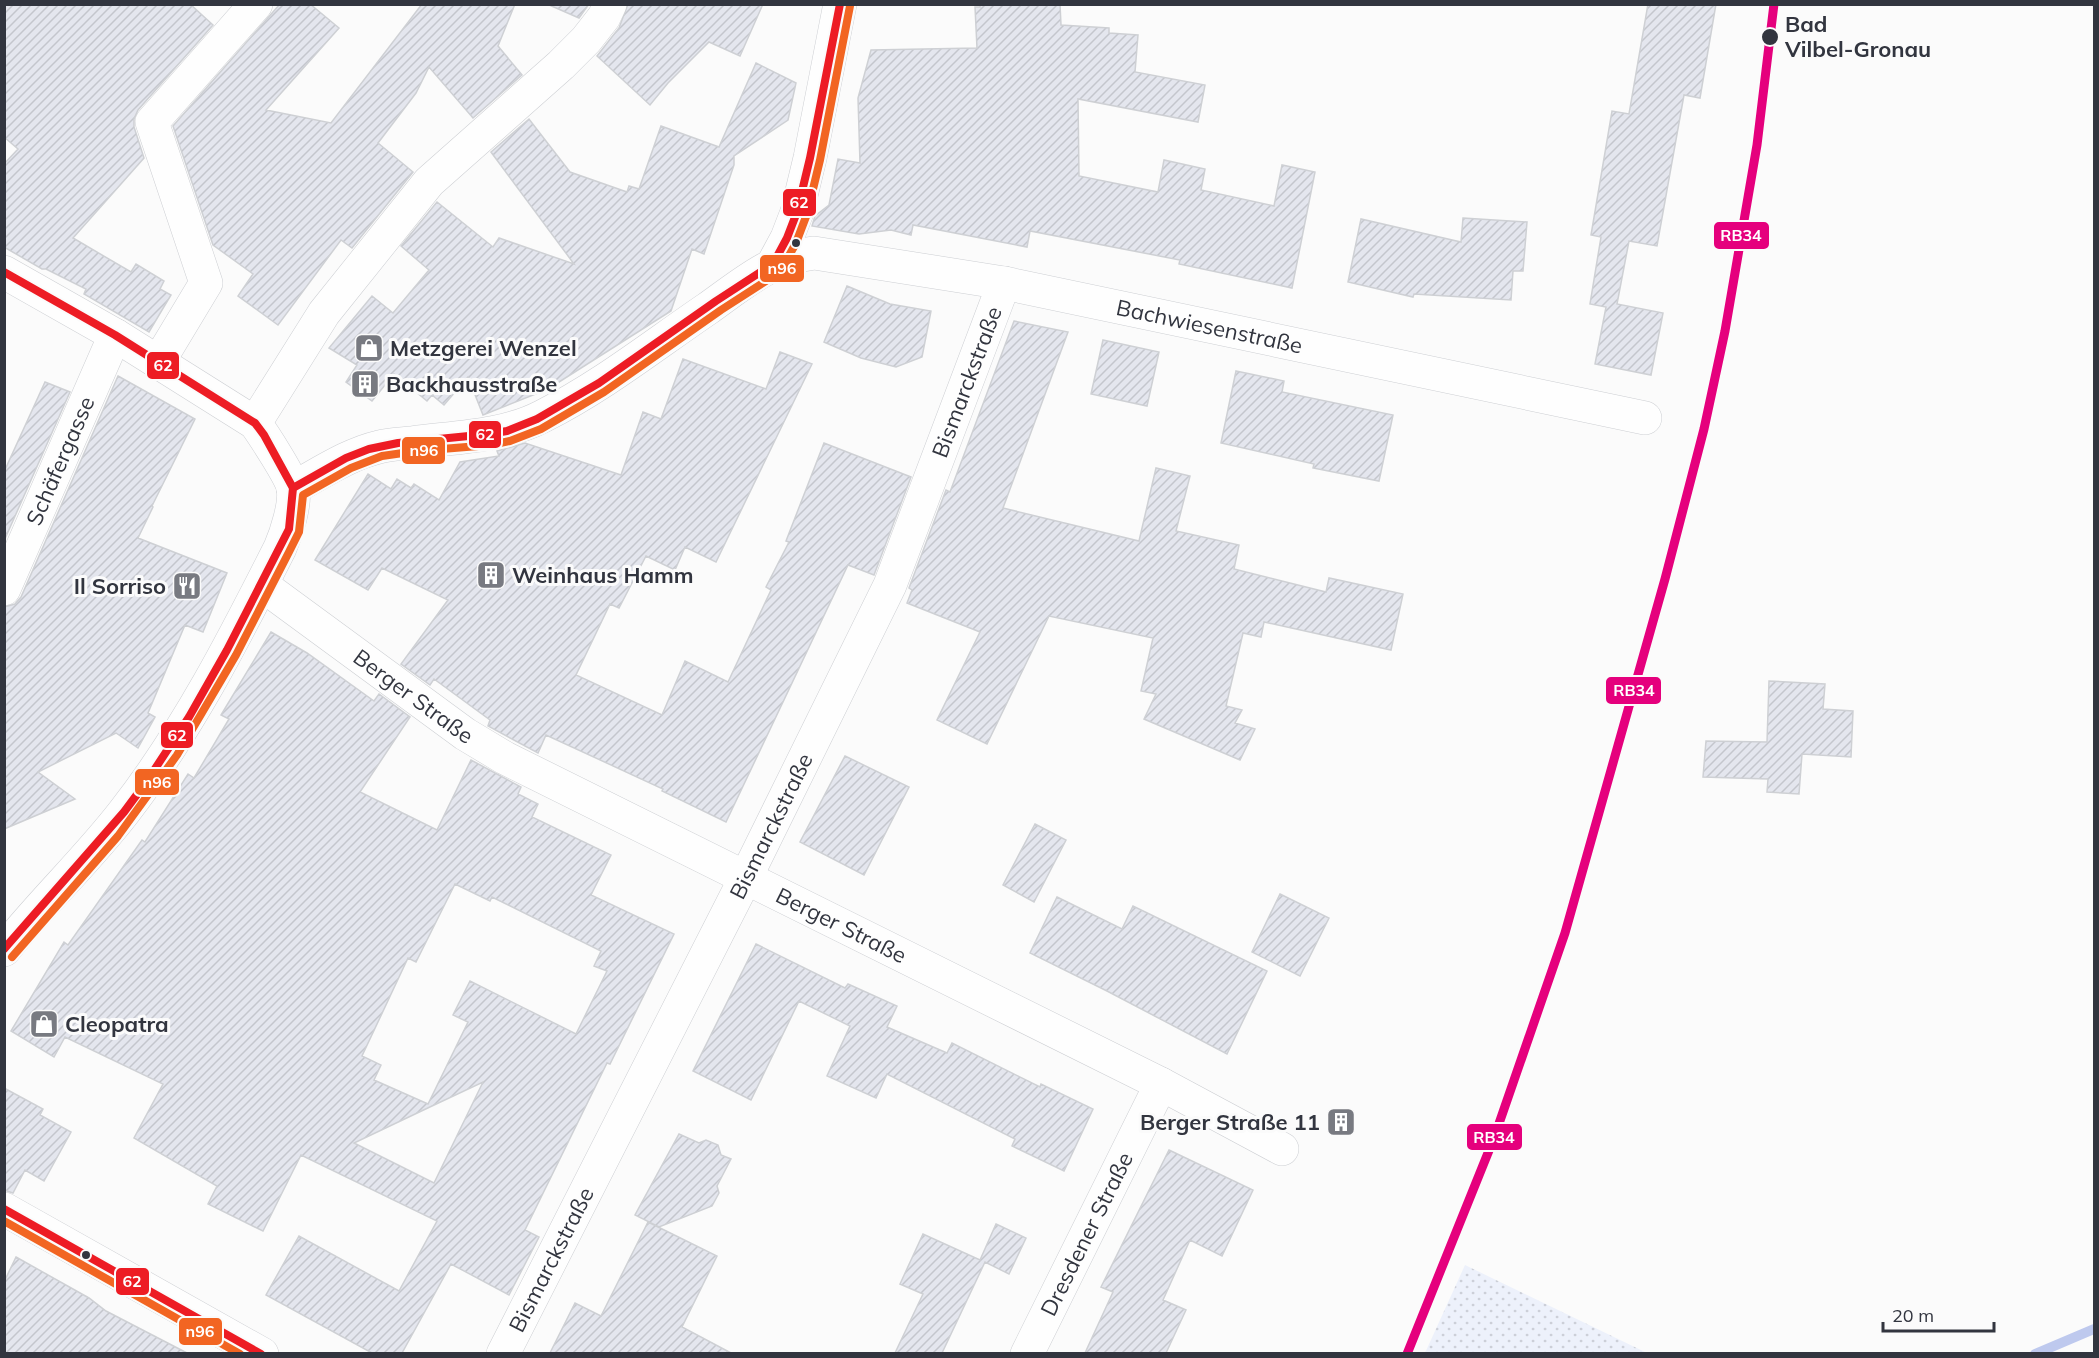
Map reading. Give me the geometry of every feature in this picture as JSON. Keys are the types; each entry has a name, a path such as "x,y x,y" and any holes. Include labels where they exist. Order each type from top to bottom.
{"street":[{"path":"159,361 206,283 152,122 256,4"},
{"path":"255,423 324,313 429,182 561,65 592,32 604,17 610,4"},
{"path":"293,488 360,453 380,446 498,432 542,417 601,381 773,264 787,238 797,212 840,4"},
{"name":"Bachwiesenstraße","path":"773,264 796,256 814,254 1004,283 1645,418"},
{"path":"4,272 159,361 255,423 293,488 289,528 262,585 193,712 123,814 30,917 4,950"},
{"name":"Bismarckstraße","path":"504,1353 746,877 890,585 1004,283"},
{"name":"Schäfergasse","path":"4,589 115,335"},
{"name":"Berger Straße","path":"262,585 486,747 1161,1084 1282,1149"},
{"name":"Dresdener Straße","path":"1027,1353 1161,1084"},
{"path":"4,1209 262,1353"}],"shaded area":[{"path":"1465,1265 1647,1353 1425,1353"}],"building":[{"path":"4,4 190,4 213,25 138,110 134,119 134,127 144,158 73,238 131,272 136,264 164,281 160,289 171,295 149,332 84,294 86,289 42,269 4,247 4,164 18,149 4,137"},
{"path":"280,4 310,4 339,28 266,110 331,123 422,4 515,4 498,46 522,75 473,118 429,67 416,93 378,143 413,172 352,248 341,240 278,325 238,296 253,274 213,245 173,126"},
{"path":"547,4 589,4 579,18"},
{"path":"628,4 763,4 740,56 709,42 668,83 650,105 597,56 619,28"},
{"path":"980,4 1060,4 1061,25 1109,28 1109,33 1138,35 1135,72 1205,85 1198,122 1078,99 1079,176 1158,192 1164,160 1205,169 1201,190 1274,206 1282,165 1315,172 1292,288 1179,264 1180,260 1030,231 1027,247 913,225 911,235 891,230 859,234 812,226 815,216 829,205 838,159 860,163 858,98 871,50 977,48 975,7 980,7"},
{"path":"1648,4 1716,4 1700,98 1684,95 1657,246 1629,241 1617,304 1663,313 1651,375 1595,364 1606,307 1590,304 1601,237 1591,235 1612,111 1629,114"},
{"path":"756,63 796,83 788,120 734,156 734,165 704,254 692,249 671,311 548,389 483,415 468,377 444,405 432,395 427,401 394,374 372,401 346,382 357,365 329,348 372,296 393,313 429,270 401,246 437,202 493,247 499,238 574,264 491,152 529,119 570,172 627,192 629,186 639,189 661,126 719,147"},
{"path":"1463,218 1527,222 1523,271 1513,271 1511,300 1414,294 1413,297 1348,282 1361,219 1461,242"},
{"path":"847,286 890,304 931,311 922,357 896,367 861,358 824,342"},
{"path":"1014,321 1068,332 1003,508 1139,541 1156,468 1190,476 1176,531 1239,545 1234,569 1326,592 1329,578 1403,594 1391,650 1264,622 1261,637 1243,633 1226,706 1242,710 1235,723 1255,729 1240,760 1144,719 1156,694 1141,691 1153,638 1049,616 987,744 937,720 980,632 907,603 912,590 909,588 946,490 950,492"},
{"path":"1103,340 1159,352 1147,406 1091,394"},
{"path":"780,352 812,364 716,562 685,547 675,570 646,556 619,608 610,604 576,675 662,715 685,661 728,682 771,590 766,587 789,542 786,541 824,443 911,477 874,575 848,565 726,822 662,791 663,789 546,735 538,753 488,726 490,720 434,679 430,685 401,664 448,600 382,568 368,590 315,560 368,474 391,489 397,479 411,488 414,484 439,500 460,462 499,456 497,451 525,443 621,475 643,412 661,419 683,359 766,389"},
{"path":"1236,371 1284,381 1282,392 1393,415 1379,481 1313,468 1314,464 1221,443"},
{"path":"118,376 195,419 138,538 227,573 203,632 185,625 148,713 155,717 138,748 116,733 38,772 75,799 4,829 4,607 15,604 21,597"},
{"path":"45,382 70,392 4,541 4,472"},
{"path":"271,632 307,653 374,701 379,694 410,717 360,792 437,830 471,760 521,787 518,794 538,804 532,817 611,855 591,895 674,934 610,1064 607,1063 525,1230 539,1237 509,1295 451,1264 402,1353 372,1353 266,1295 299,1236 399,1291 437,1221 301,1155 263,1231 208,1204 217,1186 134,1138 163,1084 65,1037 54,1057 11,1031 64,942 68,945 142,840 145,842 188,774 194,778 229,719 221,715","holes":["455,884 490,901 492,897 601,951 594,966 607,971 576,1034 470,981 453,1015 468,1022 428,1104 374,1080 381,1065 362,1056 408,958 416,962","483,1082 434,1183 354,1143 432,1106"]},
{"path":"1769,681 1825,684 1823,709 1853,711 1851,757 1802,754 1799,794 1767,792 1768,779 1703,777 1706,741 1767,742"},
{"path":"845,756 909,787 864,875 800,842"},
{"path":"1035,824 1066,840 1034,902 1003,885"},
{"path":"1280,894 1329,918 1300,976 1252,952"},
{"path":"1057,897 1122,929 1133,906 1267,971 1227,1054 1030,953"},
{"path":"756,944 845,988 848,984 897,1006 887,1027 947,1053 952,1043 1040,1087 1041,1084 1093,1109 1064,1171 1012,1146 1015,1139 887,1074 876,1098 827,1076 850,1026 799,1001 751,1100 693,1071"},
{"path":"4,1088 43,1109 40,1115 71,1132 44,1181 25,1170 13,1193 4,1190"},
{"path":"679,1134 699,1143 706,1140 718,1145 721,1155 731,1159 717,1186 719,1193 712,1206 659,1227 635,1215"},
{"path":"1169,1150 1253,1190 1222,1256 1190,1240 1163,1300 1186,1310 1166,1353 1085,1353 1113,1292 1101,1287"},
{"path":"648,1222 717,1256 682,1327 731,1353 550,1353 575,1303 601,1316"},
{"path":"996,1224 1026,1238 1009,1274 985,1262 942,1353 895,1353 923,1294 900,1284 923,1234 980,1260"},
{"path":"16,1257 89,1298 106,1311 187,1353 4,1353 4,1282"}],"waterway":[{"path":"2035,1354 2094,1329"}],"transit line":[{"name":"62","path":"293,488 346,458 369,449 398,443 507,431 537,419 599,383 773,264 787,238 797,212 840,4"},
{"name":"RB34","path":"1407,1354 1494,1138 1565,933 1665,579 1704,429 1725,331 1757,145 1774,4"},
{"name":"n96","path":"12,957 118,836 177,755 236,655 299,532 303,495 351,468 382,456 491,445 510,441 541,429 604,392 721,310 780,272 796,243 807,214 850,6"},
{"name":"62","path":"4,272 115,335 255,423 293,488"},
{"name":"62","path":"4,949 124,812 189,717 227,650 289,529 293,488"},
{"name":"62","path":"4,1209 261,1354"},
{"name":"n96","path":"4,1221 240,1354"}],"place":[{"name":"Bad Vilbel-Gronau","path":"1770,37"},
{"name":"Metzgerei Wenzel","path":"369,348"},
{"name":"Backhausstraße","path":"365,384"},
{"name":"Weinhaus Hamm","path":"491,575"},
{"name":"Il Sorriso","path":"187,586"},
{"name":"Cleopatra","path":"44,1024"},
{"name":"Berger Straße 11","path":"1341,1122"}]}
